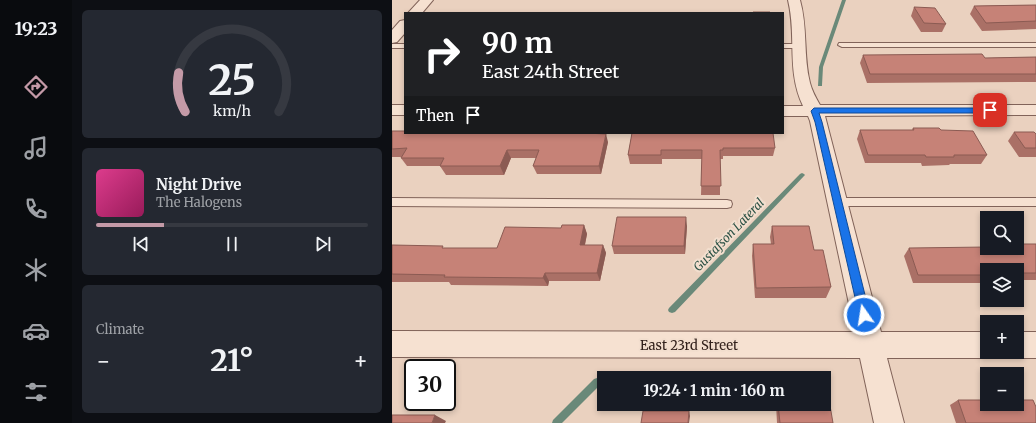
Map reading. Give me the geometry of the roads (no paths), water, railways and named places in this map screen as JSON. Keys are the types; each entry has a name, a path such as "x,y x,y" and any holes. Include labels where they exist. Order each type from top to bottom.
{"street":[{"path":"416,12 427,0"},
{"path":"794,0 791,46 807,98 819,122 889,423"},
{"path":"392,38 404,25"},
{"path":"392,110 404,110"},
{"path":"784,111 1036,110"},
{"name":"East 23rd Street","path":"392,344 980,345"},
{"path":"1024,345 1036,345"}],"lane":[{"path":"842,45 1036,45"},
{"path":"392,46 404,46"},
{"path":"392,202 727,204"},
{"path":"838,202 1036,202"}],"waterway":[{"name":"Gustafson Lateral","path":"820,85 821,67 844,0"},
{"name":"Gustafson Lateral","path":"672,310 802,175"},
{"name":"Gustafson Lateral","path":"556,423 597,382"}]}
